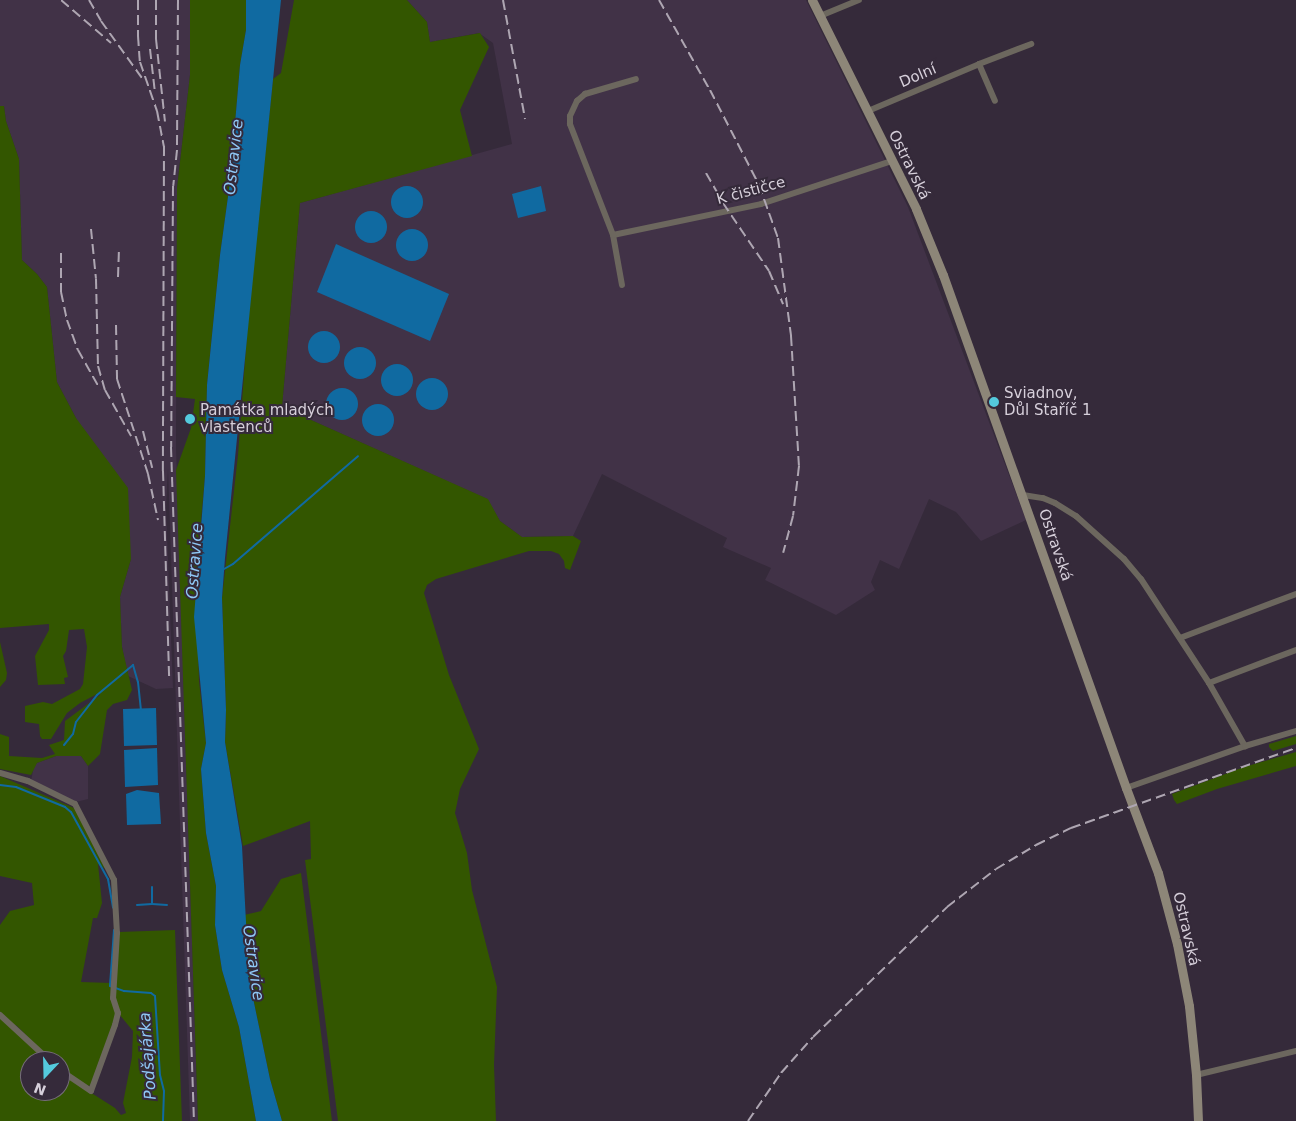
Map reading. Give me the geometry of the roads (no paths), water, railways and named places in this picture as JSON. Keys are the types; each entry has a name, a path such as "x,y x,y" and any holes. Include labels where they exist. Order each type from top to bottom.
{"street":[{"name":"Ostravská","path":"812,0 892,160 943,275 1158,873 1177,944 1189,1006 1196,1075 1198,1121"},
{"path":"820,16 859,0"},
{"name":"Dolní","path":"868,111 978,64 1031,44"},
{"path":"978,64 995,101"},
{"path":"622,284 613,235 570,124 570,116 574,106 585,94 636,80"},
{"name":"K čističce","path":"613,235 762,204 892,160"},
{"path":"1023,495 1043,498 1055,503 1092,529 1141,579 1180,638 1245,746"},
{"path":"1180,638 1296,594"},
{"path":"1208,683 1296,650"},
{"path":"1126,788 1245,746 1296,731"},
{"path":"0,772 11,774 72,802 78,809 114,880 117,933 113,987 118,1013 91,1092 70,1077"},
{"path":"0,1016 39,1051"},
{"path":"1196,1075 1296,1052"}],"water":[{"name":"Ostravice","path":"246,0 281,0 225,558 222,598 226,710 225,742 242,846 249,979 270,1079 282,1121 256,1121 239,1027 222,970 215,925 216,886 206,833 201,769 206,743 194,617 205,476 207,385 220,255 230,182 240,65 246,30"},
{"path":"407,186 413,187 418,191 422,196 422,208 418,213 413,217 407,218 401,217 396,213 392,208 391,202 392,196 396,191 401,187"},
{"path":"541,186 546,211 518,218 512,194"},
{"path":"371,211 377,212 382,216 386,221 386,233 382,238 377,242 371,243 365,242 360,238 356,233 355,227 356,221 360,216 365,212"},
{"path":"412,229 418,230 423,234 427,239 427,251 423,256 418,260 412,261 406,260 401,256 397,251 396,245 397,239 401,234 406,230"},
{"path":"336,244 449,294 430,341 317,292"},
{"path":"324,331 330,332 335,336 339,341 339,353 335,358 330,362 324,363 318,362 313,358 309,353 308,347 309,341 313,336 318,332"},
{"path":"360,347 366,348 371,352 375,357 375,369 371,374 366,378 360,379 354,378 349,374 345,369 344,363 345,357 349,352 354,348"},
{"path":"397,364 403,365 408,369 412,374 412,386 408,391 403,395 397,396 391,395 386,391 382,386 381,380 382,374 386,369 391,365"},
{"path":"432,378 438,379 443,383 447,388 447,400 443,405 438,409 432,410 426,409 421,405 417,400 416,394 417,388 421,383 426,379"},
{"path":"342,388 348,389 353,393 357,398 357,410 353,415 348,419 342,420 336,419 331,415 327,410 326,404 327,398 331,393 336,389"},
{"path":"378,404 384,405 389,409 393,414 393,426 389,431 384,435 378,436 372,435 367,431 363,426 362,420 363,414 367,409 372,405"},
{"path":"156,708 157,745 124,746 123,709"},
{"path":"157,748 158,785 125,787 124,750"},
{"path":"137,790 159,793 161,824 127,825 126,794"}],"waterway":[{"path":"224,569 233,564 358,456"},
{"path":"64,745 73,734 76,722 97,695 133,665 138,682 141,711"},
{"name":"Podšajárka","path":"0,785 16,787 65,807 71,812 108,879 113,908"},
{"path":"152,887 152,904 167,905"},
{"path":"137,905 152,904"},
{"name":"Podšajárka","path":"114,930 110,986 124,991 151,993 155,996 160,1075 164,1091 163,1121"}],"railway":[{"path":"61,0 111,43"},
{"path":"89,0 101,21 142,78"},
{"path":"138,0 140,62 157,111 164,146 163,471 169,678"},
{"path":"156,0 156,39 165,122"},
{"path":"178,0 177,150 173,186 171,447 194,1121"},
{"path":"503,0 525,119"},
{"path":"659,0 710,90 759,185 778,238 791,336 799,466 793,516 783,553"},
{"path":"150,49 155,93"},
{"path":"706,173 723,203 769,271 783,304"},
{"path":"91,229 96,279 98,366 105,390 131,436"},
{"path":"118,277 119,248"},
{"path":"61,253 61,292 67,320 78,350 100,389"},
{"path":"116,325 117,379 148,474 158,520"},
{"path":"143,431 152,468"},
{"path":"748,1121 781,1073 813,1037 947,907 996,869 1036,845 1071,828 1296,748"}],"place":[{"name":"Sviadnov, Důl Staříč 1","path":"994,402"},
{"name":"Památka mladých vlastenců","path":"190,419"}]}
